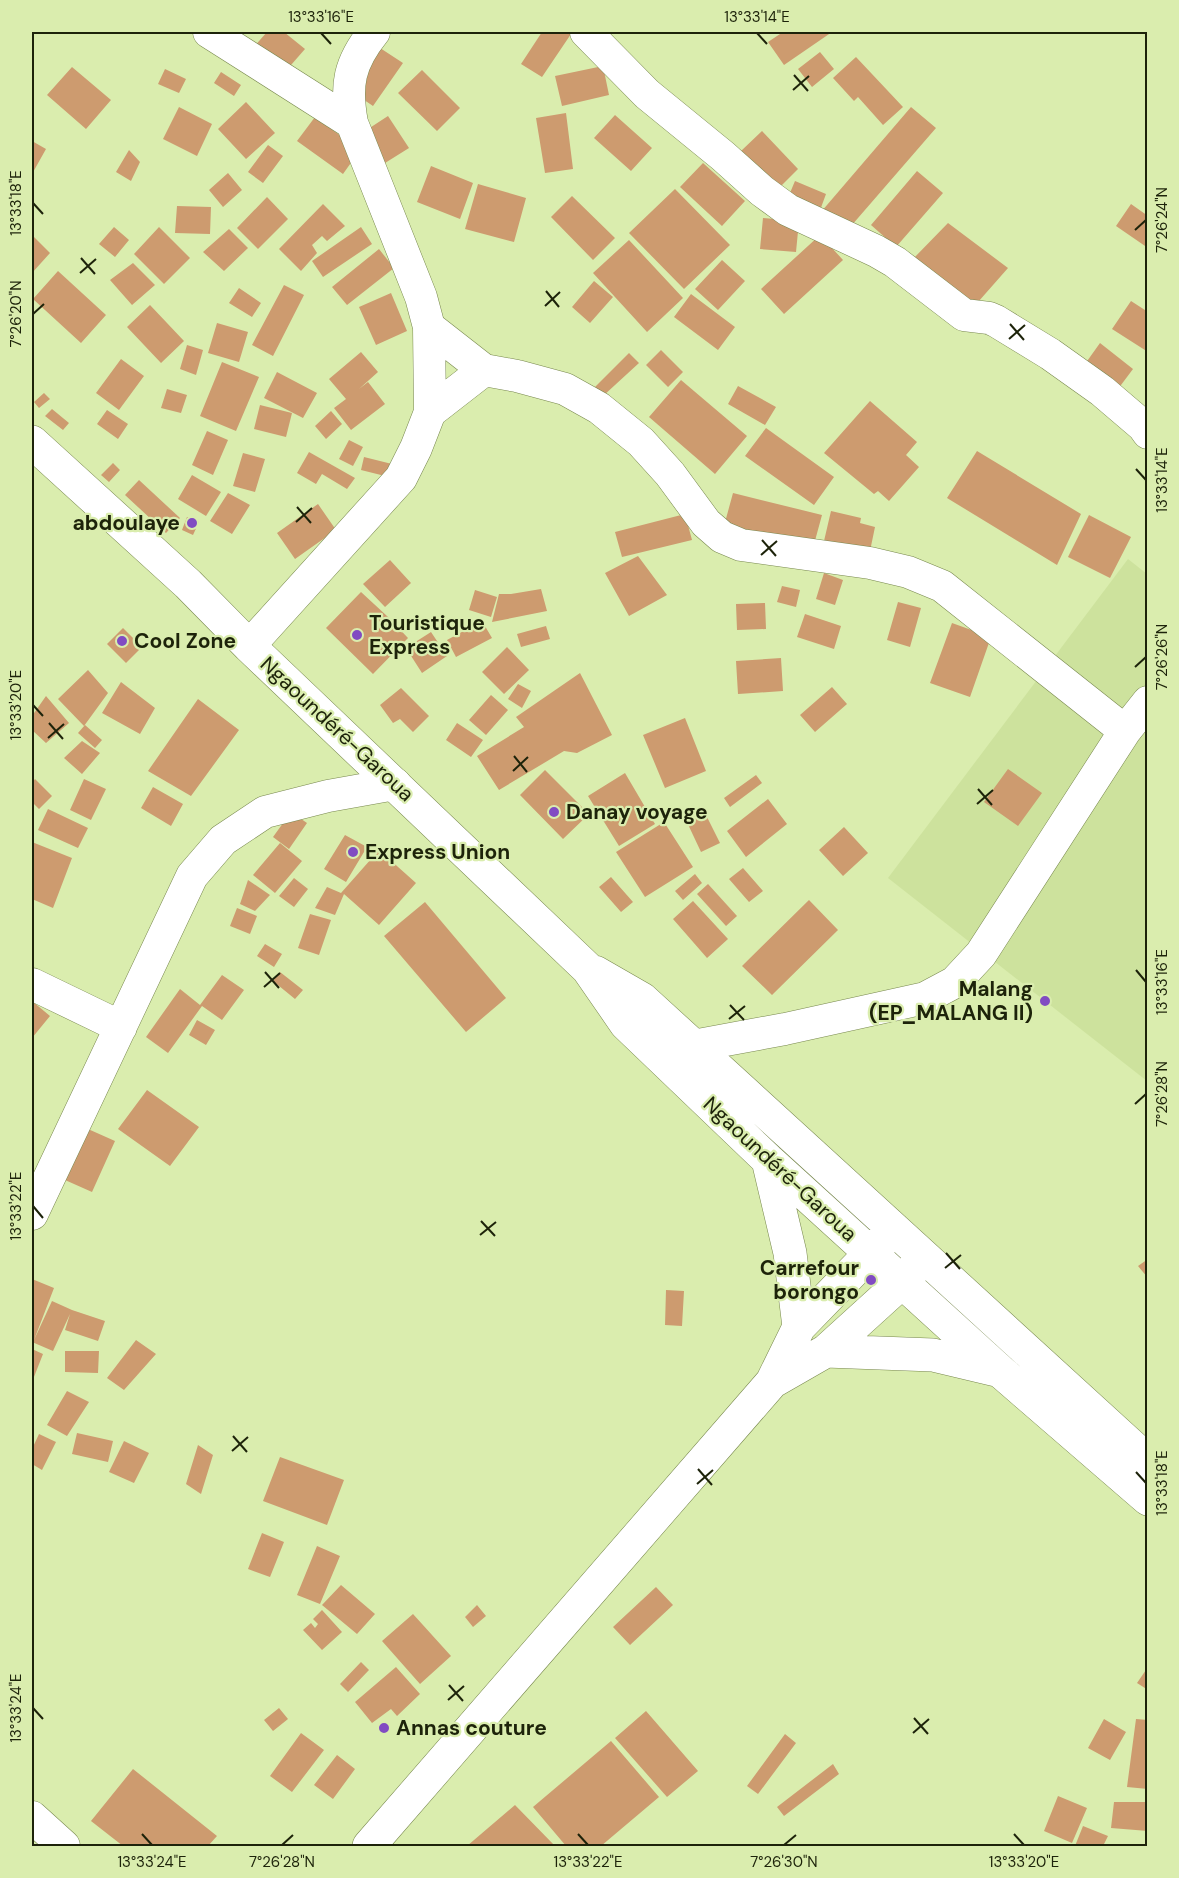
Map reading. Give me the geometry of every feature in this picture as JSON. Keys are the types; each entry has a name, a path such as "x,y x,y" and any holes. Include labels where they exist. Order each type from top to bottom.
{"highway":[{"name":"Ngaoundéré-Garoua","path":"32,442 188,584 249,646 588,969 626,1024 768,1160 1000,1371 1148,1499"},
{"name":"Ngaoundéré-Garoua","path":"588,969 642,999 1148,1461"},
{"path":"768,1160 790,1253 799,1327"},
{"path":"369,1846 772,1382 799,1327 894,1229"},
{"path":"772,1382 826,1351 902,1282 924,1258"},
{"path":"826,1351 933,1355 1000,1371"}],"street":[{"path":"209,32 352,123"},
{"path":"249,646 401,478 430,412 429,327 421,297 352,123 347,98 351,71 365,43 374,32"},
{"path":"586,32 647,94 762,191 788,210 895,262 964,315 996,321 1050,354 1102,391 1148,433"},
{"path":"429,327 484,370 565,389 599,408 641,442 670,474 706,523 722,537 741,545 870,563 908,572 942,586 1125,731"},
{"path":"430,412 484,370"},
{"path":"693,1046 785,1029 925,998 956,982 981,954 1125,731 1148,702"},
{"path":"32,1214 192,876 224,840 265,813 328,796 395,784"},
{"path":"32,984 121,1027"},
{"path":"32,1817 64,1846"}],"shaded area":[{"path":"1128,559 1147,574 1147,1081 888,878"}],"building":[{"path":"267,32 284,32 305,49 284,73 253,48"},
{"path":"542,32 571,34 542,77 521,64"},
{"path":"783,32 832,32 784,65 768,42"},
{"path":"380,48 403,63 373,106 351,91"},
{"path":"820,52 834,69 812,87 798,69"},
{"path":"856,57 903,107 883,125 858,97 854,101 833,78"},
{"path":"603,66 609,95 562,106 555,76"},
{"path":"72,67 111,100 86,129 47,95"},
{"path":"165,69 186,79 179,93 158,84"},
{"path":"422,70 460,108 437,131 398,93"},
{"path":"221,72 241,85 234,96 214,83"},
{"path":"246,102 275,133 246,159 218,129"},
{"path":"179,107 212,124 197,156 163,139"},
{"path":"911,107 936,128 845,233 821,212"},
{"path":"566,113 573,169 545,173 536,118"},
{"path":"615,115 652,148 631,171 594,138"},
{"path":"388,116 409,148 385,163 365,131"},
{"path":"315,117 360,150 343,174 297,141"},
{"path":"762,131 798,169 778,189 741,151"},
{"path":"32,141 46,149 32,174"},
{"path":"268,145 283,156 263,183 248,172"},
{"path":"129,150 140,162 131,181 116,172"},
{"path":"703,163 745,201 722,226 680,187"},
{"path":"431,166 473,183 460,219 417,202"},
{"path":"917,171 943,193 896,247 871,225"},
{"path":"228,173 242,190 223,207 209,190"},
{"path":"795,181 826,194 819,213 787,200"},
{"path":"478,184 526,198 514,242 465,229"},
{"path":"675,189 730,245 684,289 629,233"},
{"path":"572,196 615,238 593,260 551,217"},
{"path":"267,197 288,219 258,249 237,228"},
{"path":"323,204 345,226 327,241 322,236 312,245 317,253 301,271 279,249"},
{"path":"1131,204 1148,216 1148,248 1116,226"},
{"path":"177,206 211,207 210,234 175,233"},
{"path":"763,218 799,221 796,252 760,249"},
{"path":"948,223 1008,268 971,310 912,260"},
{"path":"114,227 129,240 115,257 99,244"},
{"path":"159,227 190,258 164,284 134,254"},
{"path":"361,227 372,244 323,277 312,261"},
{"path":"229,229 248,248 224,271 203,252"},
{"path":"32,235 50,253 32,273"},
{"path":"820,235 843,260 784,314 761,289"},
{"path":"629,240 683,298 647,332 593,273"},
{"path":"379,249 394,268 347,305 332,287"},
{"path":"722,260 745,281 718,310 695,289"},
{"path":"133,263 155,285 132,305 110,280"},
{"path":"58,271 106,315 81,343 33,299"},
{"path":"594,281 613,297 590,323 572,307"},
{"path":"284,285 304,295 273,356 252,345"},
{"path":"239,288 261,303 252,317 229,303"},
{"path":"391,293 407,331 376,345 359,307"},
{"path":"691,294 735,327 718,350 674,317"},
{"path":"1131,301 1148,312 1148,352 1112,329"},
{"path":"150,305 184,341 161,363 127,327"},
{"path":"217,323 248,332 239,362 208,353"},
{"path":"1100,343 1133,369 1118,389 1085,364"},
{"path":"187,345 203,350 196,375 180,369"},
{"path":"661,350 683,372 668,387 646,365"},
{"path":"361,352 378,372 359,389 368,382 385,404 351,430 334,408 346,399 329,379"},
{"path":"629,353 639,363 603,396 595,387"},
{"path":"121,359 144,376 119,410 96,393"},
{"path":"222,362 259,377 236,431 200,416"},
{"path":"277,372 317,393 303,418 264,398"},
{"path":"681,380 747,436 715,474 649,417"},
{"path":"738,386 776,407 765,425 728,404"},
{"path":"167,389 187,395 181,413 161,408"},
{"path":"44,393 50,399 39,408 34,402"},
{"path":"870,401 917,442 906,455 919,467 889,501 878,491 874,494 824,453"},
{"path":"260,405 292,413 286,437 254,429"},
{"path":"52,409 69,423 63,430 45,416"},
{"path":"107,410 128,424 118,439 97,424"},
{"path":"331,411 342,424 326,439 315,426"},
{"path":"766,428 834,477 814,505 745,456"},
{"path":"207,431 228,440 213,475 192,465"},
{"path":"349,440 363,447 353,466 339,459"},
{"path":"977,451 1081,514 1057,565 947,498"},
{"path":"309,452 355,478 347,489 322,474 316,484 297,473"},
{"path":"243,453 265,459 255,492 233,486"},
{"path":"364,457 392,464 389,477 361,470"},
{"path":"113,463 120,470 109,482 101,475"},
{"path":"192,475 221,492 206,516 178,499"},
{"path":"139,480 180,518 166,533 125,495"},
{"path":"228,493 250,505 232,534 210,521"},
{"path":"733,493 822,515 813,548 724,526"},
{"path":"318,504 336,530 295,559 277,533"},
{"path":"831,511 861,518 860,523 875,527 870,551 824,541"},
{"path":"685,514 692,540 622,557 615,532"},
{"path":"1089,515 1131,537 1110,578 1068,557"},
{"path":"187,517 199,522 193,535 182,530"},
{"path":"638,556 667,595 629,616 605,573"},
{"path":"390,560 411,583 385,607 363,584"},
{"path":"824,573 843,580 835,605 816,599"},
{"path":"782,586 800,590 796,607 777,602"},
{"path":"541,589 547,611 492,622 499,594"},
{"path":"475,590 497,597 491,617 469,610"},
{"path":"361,592 408,638 373,674 326,628"},
{"path":"898,602 921,608 910,647 887,640"},
{"path":"765,603 766,629 737,630 736,604"},
{"path":"805,614 841,626 834,649 797,637"},
{"path":"482,621 492,638 456,657 447,640"},
{"path":"952,623 991,637 970,697 930,683"},
{"path":"546,626 550,639 521,647 517,634"},
{"path":"123,628 142,647 126,663 107,644"},
{"path":"431,632 447,656 422,673 406,648"},
{"path":"507,647 529,670 504,694 482,672"},
{"path":"781,658 783,691 738,694 736,661"},
{"path":"88,670 108,693 84,726 58,699"},
{"path":"580,673 612,735 577,753 564,751 499,790 477,756 524,727 516,717"},
{"path":"121,682 155,708 140,734 102,713"},
{"path":"518,684 531,691 522,708 508,699"},
{"path":"832,687 847,704 815,732 800,715"},
{"path":"401,688 429,716 413,732 400,719 393,723 380,705"},
{"path":"491,695 508,710 486,735 469,720"},
{"path":"46,696 69,723 46,743 32,730 32,716"},
{"path":"198,699 239,730 191,796 148,771"},
{"path":"685,718 706,771 665,788 643,735"},
{"path":"457,723 483,740 471,757 446,740"},
{"path":"85,725 102,740 95,748 78,733"},
{"path":"82,741 100,753 82,774 64,758"},
{"path":"1008,769 1042,793 1018,826 984,802"},
{"path":"545,770 589,814 563,839 520,795"},
{"path":"625,773 655,824 619,846 588,796"},
{"path":"756,775 762,783 730,807 724,798"},
{"path":"35,779 52,796 39,809 32,802 32,783"},
{"path":"84,779 106,789 91,820 70,810"},
{"path":"153,787 183,804 171,826 141,808"},
{"path":"768,799 787,824 746,857 727,831"},
{"path":"48,809 88,828 78,848 38,830"},
{"path":"703,809 720,843 701,852 685,818"},
{"path":"291,812 307,823 289,849 273,837"},
{"path":"664,822 693,867 645,897 616,852"},
{"path":"844,827 868,853 843,876 819,850"},
{"path":"345,835 367,847 346,882 324,869"},
{"path":"32,842 72,858 53,908 32,899"},
{"path":"280,843 302,861 275,893 253,875"},
{"path":"379,850 416,883 379,925 344,894 335,915 315,908 327,887 341,893"},
{"path":"743,868 763,891 749,902 729,879"},
{"path":"695,874 702,883 683,900 675,891"},
{"path":"611,877 633,902 621,912 599,887"},
{"path":"294,878 308,889 294,907 279,896"},
{"path":"248,880 270,895 255,911 240,904"},
{"path":"708,884 737,916 726,926 697,894"},
{"path":"809,900 838,930 772,995 742,966"},
{"path":"693,901 728,939 707,958 673,919"},
{"path":"425,902 506,998 466,1032 384,936"},
{"path":"237,908 257,916 250,934 230,926"},
{"path":"310,914 331,920 319,955 298,948"},
{"path":"265,944 282,954 274,967 257,956"},
{"path":"280,972 303,990 295,999 273,981"},
{"path":"222,975 244,990 222,1020 202,1006 168,1053 146,1037 180,989 200,1005"},
{"path":"32,1001 50,1016 32,1038"},
{"path":"197,1020 215,1030 206,1045 189,1035"},
{"path":"147,1090 199,1127 170,1166 118,1129"},
{"path":"88,1129 115,1141 92,1192 65,1180"},
{"path":"1148,1259 1148,1278 1138,1266"},
{"path":"32,1279 54,1288 34,1340 52,1301 105,1321 98,1341 65,1330 70,1314 53,1351 32,1342"},
{"path":"666,1290 684,1291 682,1326 665,1325"},
{"path":"136,1340 156,1354 124,1390 107,1378"},
{"path":"32,1349 43,1354 32,1382"},
{"path":"65,1351 99,1351 98,1373 65,1372"},
{"path":"67,1391 89,1402 67,1436 47,1425"},
{"path":"77,1433 113,1441 108,1462 72,1454"},
{"path":"39,1434 56,1442 42,1470 32,1464 32,1449"},
{"path":"124,1441 149,1453 134,1483 109,1472"},
{"path":"198,1445 213,1455 201,1494 186,1484"},
{"path":"280,1457 344,1480 327,1525 263,1501"},
{"path":"262,1533 284,1542 270,1577 248,1569"},
{"path":"317,1546 340,1556 320,1604 297,1595"},
{"path":"341,1585 375,1614 357,1634 322,1605"},
{"path":"656,1587 673,1605 630,1645 613,1627"},
{"path":"477,1605 486,1616 473,1627 465,1617"},
{"path":"322,1610 342,1632 322,1650 303,1630 311,1623 315,1628 318,1624 313,1619"},
{"path":"413,1614 451,1656 420,1684 382,1641"},
{"path":"361,1662 369,1670 348,1692 340,1684"},
{"path":"396,1667 420,1694 397,1716 391,1709 372,1723 355,1702"},
{"path":"1148,1667 1148,1690 1137,1683"},
{"path":"279,1708 288,1719 273,1731 264,1720"},
{"path":"646,1711 698,1771 667,1797 615,1738"},
{"path":"1104,1719 1126,1732 1110,1760 1088,1748"},
{"path":"1136,1719 1148,1720 1148,1789 1127,1787"},
{"path":"301,1733 324,1750 292,1792 270,1776"},
{"path":"785,1734 796,1743 758,1794 747,1786"},
{"path":"611,1741 659,1797 601,1846 566,1846 533,1807"},
{"path":"337,1755 355,1769 333,1799 314,1785"},
{"path":"833,1764 839,1774 784,1816 777,1807"},
{"path":"133,1769 217,1836 208,1846 123,1846 91,1821"},
{"path":"1058,1796 1087,1808 1072,1843 1044,1831"},
{"path":"1114,1802 1148,1802 1148,1831 1111,1828"},
{"path":"515,1805 555,1846 467,1846"},
{"path":"1083,1826 1108,1836 1103,1846 1075,1846"}],"place":[{"name":"abdoulaye","path":"192,523"},
{"name":"Touristique Express","path":"357,635"},
{"name":"Cool Zone","path":"122,641"},
{"name":"Danay voyage","path":"554,812"},
{"name":"Express Union","path":"353,852"},
{"name":"Malang (EP_MALANG II)","path":"1045,1001"},
{"name":"Carrefour borongo","path":"871,1280"},
{"name":"Annas couture","path":"384,1728"}]}
